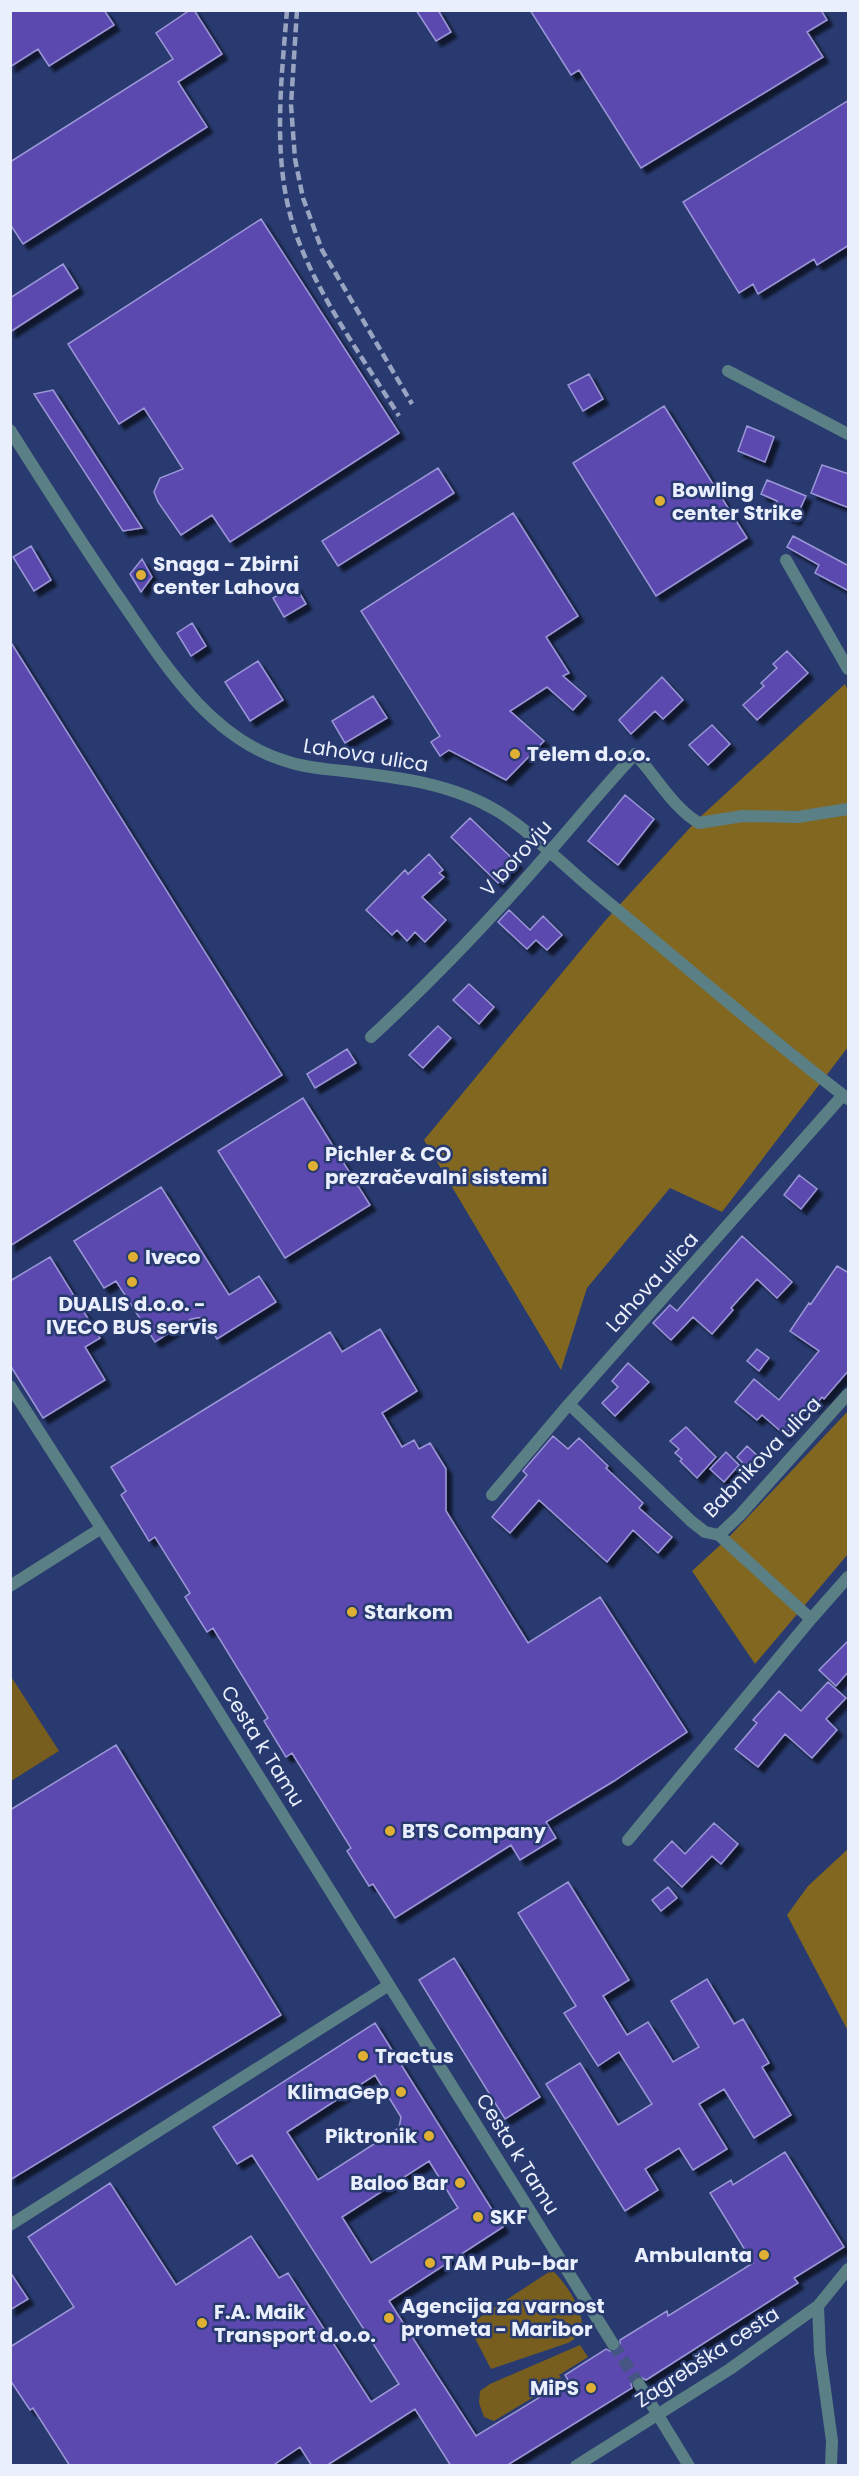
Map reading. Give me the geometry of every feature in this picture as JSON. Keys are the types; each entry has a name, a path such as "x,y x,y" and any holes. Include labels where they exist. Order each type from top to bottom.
{"street":[{"path":"728,371 849,434"},
{"name":"Lahova ulica","path":"10,430 92,558 166,666 220,725 247,744 287,762 414,780 481,802 550,852 846,1097 569,1404 492,1495"},
{"path":"786,560 849,669"},
{"name":"V borovju","path":"371,1036 427,982 550,852 593,799 635,754 681,810 699,823 743,816 798,817 849,809"},
{"name":"Cesta k Tamu","path":"10,1386 100,1529 192,1668 614,2344"},
{"name":"Babnikova ulica","path":"569,1404 691,1521 705,1532 719,1535 740,1515 849,1394"},
{"path":"10,1586 100,1529"},
{"path":"719,1535 811,1619"},
{"path":"628,1840 849,1576"},
{"path":"10,2225 389,1985"},
{"name":"Zagrebška cesta","path":"576,2466 730,2369 818,2306 849,2269"},
{"path":"818,2306 820,2353 832,2441 831,2466"},
{"path":"639,2384 688,2466"}],"shaded area":[{"path":"845,684 848,691 848,1047 722,1212 670,1188 587,1288 561,1370 424,1140 604,922 698,819"},
{"path":"848,1411 848,1554 755,1664 692,1571 729,1537"},
{"path":"10,1675 59,1751 11,1781 10,1781"},
{"path":"848,1849 848,2031 787,1915 808,1886"},
{"path":"552,2270 567,2288 579,2310 582,2328 579,2334 568,2343 491,2369 468,2325"},
{"path":"580,2345 588,2357 559,2375 562,2380 494,2421 484,2417 479,2403 480,2391 490,2384"}],"building":[{"path":"10,10 104,10 114,25 49,66 38,49 10,67"},
{"path":"190,10 194,10 222,54 178,82 207,127 23,244 10,224 10,162 173,59 156,33"},
{"path":"416,10 438,10 451,32 436,41"},
{"path":"530,10 821,10 827,20 807,32 823,57 641,168 579,70 571,75"},
{"path":"849,100 849,245 817,265 814,259 758,294 753,284 739,293 683,202"},
{"path":"261,219 399,433 230,542 212,515 181,535 158,502 154,492 160,478 183,469 144,408 119,424 68,344"},
{"path":"63,264 78,288 10,332 10,298"},
{"path":"589,374 603,399 583,411 568,385"},
{"path":"53,390 142,528 123,531 34,394"},
{"name":"Bowling center Strike","path":"664,406 747,538 656,596 573,463"},
{"path":"747,426 774,437 765,462 738,451"},
{"path":"822,465 849,474 849,508 811,493"},
{"path":"438,468 454,493 338,566 322,541"},
{"path":"767,480 806,496 795,520 773,511 777,501 761,494"},
{"path":"513,513 578,616 546,637 569,673 563,676 586,696 573,710 547,687 510,711 544,741 506,780 449,750 440,756 431,742 440,736 361,611"},
{"path":"793,536 849,566 849,591 815,573 819,565 787,547"},
{"path":"31,546 51,580 34,591 13,557"},
{"name":"Snaga - Zbirni center Lahova","path":"142,559 152,577 141,592 130,574"},
{"path":"295,585 306,604 284,617 273,598"},
{"path":"192,623 206,646 191,656 177,633"},
{"path":"10,641 282,1075 10,1246"},
{"path":"787,651 808,673 757,720 743,705 764,686 761,683 777,668 773,664"},
{"path":"258,661 283,700 250,721 225,682"},
{"path":"662,677 683,700 663,719 655,711 631,734 619,720"},
{"path":"373,696 387,718 345,743 332,721"},
{"path":"712,725 730,744 708,765 689,745"},
{"path":"625,795 654,819 618,865 588,841"},
{"path":"470,818 517,863 498,883 451,837"},
{"path":"429,854 443,870 439,873 444,877 422,897 446,920 425,942 415,932 407,941 397,930 392,935 366,910 405,870 408,874"},
{"path":"509,910 530,930 543,916 562,935 547,950 536,940 527,949 498,922"},
{"path":"469,984 494,1007 479,1024 453,1000"},
{"path":"438,1026 451,1038 423,1068 409,1055"},
{"path":"347,1049 356,1063 315,1088 307,1074"},
{"path":"303,1098 370,1205 285,1258 218,1151"},
{"path":"799,1175 817,1189 801,1209 784,1195"},
{"path":"161,1187 229,1295 259,1276 276,1302 217,1339 203,1317 191,1319 155,1342 116,1281 104,1288 74,1241"},
{"path":"742,1236 792,1282 777,1298 757,1279 712,1334 693,1317 671,1340 653,1323 670,1305 677,1311"},
{"path":"50,1257 100,1338 85,1347 105,1380 43,1418 10,1365 10,1281"},
{"path":"837,1266 849,1273 849,1370 824,1399 822,1397 813,1408 810,1405 785,1435 762,1415 757,1420 735,1402 754,1379 779,1400 819,1351 790,1331"},
{"name":"Starkom","path":"380,1329 417,1391 382,1413 402,1447 414,1440 419,1449 430,1443 446,1469 446,1511 528,1643 600,1597 687,1732 614,1781 546,1822 556,1838 520,1860 511,1845 395,1918 373,1884 369,1886 347,1851 351,1848 292,1753 286,1757 264,1721 268,1718 213,1628 207,1632 185,1597 190,1593 155,1537 149,1541 121,1495 126,1491 111,1467 330,1332 342,1352"},
{"path":"757,1349 769,1358 759,1371 747,1361"},
{"path":"628,1363 649,1382 615,1416 602,1403 618,1387 612,1381"},
{"path":"686,1427 716,1457 697,1478 680,1461 682,1459 675,1453 679,1449 670,1441"},
{"path":"553,1436 568,1449 579,1438 608,1466 606,1468 643,1503 639,1508 672,1537 658,1553 633,1530 607,1562 539,1500 510,1533 492,1517 527,1475 523,1471"},
{"path":"747,1446 759,1457 748,1468 737,1457"},
{"path":"726,1452 739,1465 724,1482 710,1469"},
{"path":"849,1640 849,1671 836,1686 819,1670"},
{"path":"828,1682 846,1698 826,1719 837,1730 812,1758 785,1734 758,1767 735,1749 757,1723 753,1720 779,1691 801,1711"},
{"path":"116,1745 281,2015 10,2180 10,1810"},
{"path":"714,1823 738,1844 721,1864 712,1856 682,1887 654,1860 672,1841 685,1854"},
{"path":"568,1882 629,1980 603,1996 627,2035 648,2022 673,2062 699,2047 671,2001 707,1979 734,2024 743,2019 769,2063 762,2067 791,2115 754,2138 724,2089 699,2104 727,2149 693,2170 679,2148 645,2169 658,2190 625,2211 546,2084 580,2063 618,2125 652,2104 619,2052 598,2066 564,2013 576,2006 518,1913"},
{"path":"668,1887 677,1898 661,1911 652,1900"},
{"path":"454,1958 540,2097 505,2119 419,1980"},
{"path":"375,2023 503,2227 389,2301 476,2436 568,2380 565,2375 606,2349 617,2351 620,2347 620,2340 667,2311 668,2316 753,2263 710,2193 731,2180 733,2185 785,2152 844,2247 794,2278 798,2283 646,2380 639,2376 634,2377 632,2388 506,2466 451,2466 415,2409 326,2466 312,2466 300,2447 272,2466 70,2466 33,2408 30,2410 10,2380 10,2347 74,2307 28,2237 110,2183 176,2285 251,2236 279,2278 288,2273 371,2402 399,2384 252,2155 237,2164 213,2127","holes":["375,2075 401,2117 399,2128 318,2180 287,2132","429,2161 458,2208 371,2263 342,2217"]},
{"path":"10,2272 28,2299 10,2310"}],"tunnel":[{"path":"613,2344 639,2384"}],"railway":[{"path":"287,10 280,125 284,182 289,210 297,237 318,284 399,416"},
{"path":"297,10 291,105 295,159 303,198 322,250 412,404"}],"place":[{"name":"Bowling center Strike","path":"660,501"},
{"name":"Snaga - Zbirni center Lahova","path":"141,575"},
{"name":"Telem d.o.o.","path":"515,754"},
{"name":"Pichler & CO prezračevalni sistemi","path":"313,1166"},
{"name":"Iveco","path":"133,1257"},
{"name":"DUALIS d.o.o. - IVECO BUS servis","path":"132,1282"},
{"name":"Starkom","path":"352,1612"},
{"name":"BTS Company","path":"390,1831"},
{"name":"Tractus","path":"363,2056"},
{"name":"KlimaGep","path":"401,2092"},
{"name":"Piktronik","path":"429,2136"},
{"name":"Baloo Bar","path":"460,2183"},
{"name":"SKF","path":"478,2217"},
{"name":"Ambulanta","path":"764,2255"},
{"name":"TAM Pub-bar","path":"430,2263"},
{"name":"Agencija za varnost prometa - Maribor","path":"389,2318"},
{"name":"F.A. Maik Transport d.o.o.","path":"202,2323"},
{"name":"MiPS","path":"591,2388"}]}
